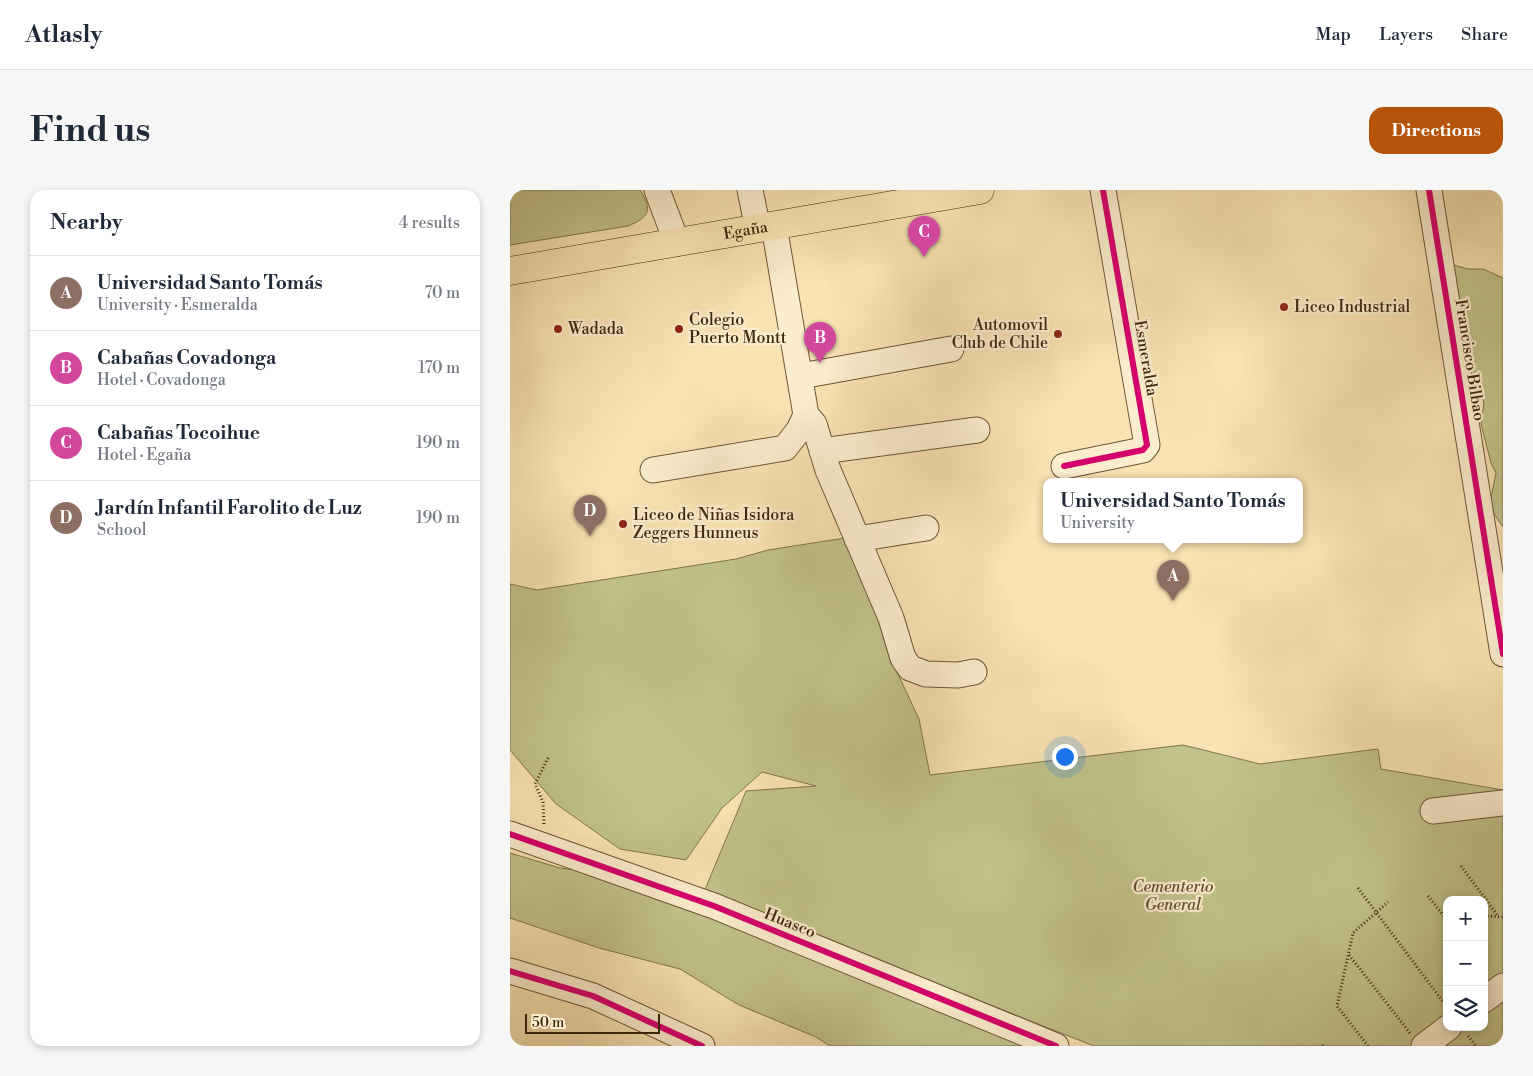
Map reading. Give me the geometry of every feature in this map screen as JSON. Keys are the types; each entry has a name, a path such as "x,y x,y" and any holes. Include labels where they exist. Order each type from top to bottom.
{"main road":[{"name":"Egaña","path":"510,271 980,190"}],"street":[{"path":"657,190 677,243"},
{"path":"653,470 784,448 806,416 801,376 766,228 750,190"},
{"name":"Esmeralda","path":"1064,466 1143,450 1147,445 1103,190"},
{"name":"Francisco Bilbao","path":"1429,190 1503,654"},
{"path":"801,376 951,349"},
{"path":"806,416 814,424 828,470 891,618 903,658 910,668 926,674 940,675 974,672"},
{"path":"822,452 977,430"},
{"path":"857,539 926,528"},
{"path":"1433,811 1503,803"},
{"name":"Huasco","path":"510,834 706,904 1056,1046"},
{"path":"510,971 593,996 702,1046"},
{"path":"1488,997 1503,986"},
{"path":"1419,1042 1443,1030"}],"path":[{"path":"540,844 544,825 543,802 535,784 549,756"},
{"path":"1461,866 1498,916"},
{"path":"1358,888 1443,1002"},
{"path":"1428,896 1443,915"},
{"path":"1368,1046 1337,1006 1353,933 1388,902"},
{"path":"1488,916 1503,917"},
{"path":"1348,955 1419,1042"}],"green space":[{"path":"510,190 640,190 647,203 647,213 641,220 628,226 510,245"},
{"path":"1454,265 1468,269 1483,269 1503,278 1503,527 1492,511 1491,498 1496,473 1491,463 1481,424 1484,402 1468,377 1449,284"},
{"name":"Cementerio General","path":"845,538 868,577 889,655 919,719 930,775 1183,745 1260,764 1378,749 1381,769 1503,790 1503,1046 1094,1046 704,892 746,791 816,786 762,772 722,808 686,860 620,849 556,804 510,750 510,584 537,590 736,559 768,550"},
{"path":"510,853 560,868 618,875 1012,1037 1021,1046 830,1046 816,1037 739,1005 680,969 599,948 510,918"}],"cycle path":[{"path":"1064,466 1143,450 1147,445 1103,190"},
{"path":"1429,190 1503,654"},
{"path":"510,834 714,906 1056,1046"},
{"path":"510,971 593,996 702,1046"}],"place":[{"name":"Cabañas Tocoihue","path":"924,257"},
{"name":"Liceo Industrial","path":"1284,307"},
{"name":"Wadada","path":"558,329"},
{"name":"Colegio Puerto Montt","path":"679,329"},
{"name":"Automovil Club de Chile","path":"1058,334"},
{"name":"Cabañas Covadonga","path":"820,363"},
{"name":"Liceo de Niñas Isidora Zeggers Hunneus","path":"623,524"},
{"name":"Jardín Infantil Farolito de Luz","path":"590,536"},
{"name":"Universidad Santo Tomás","path":"1173,601"}]}
